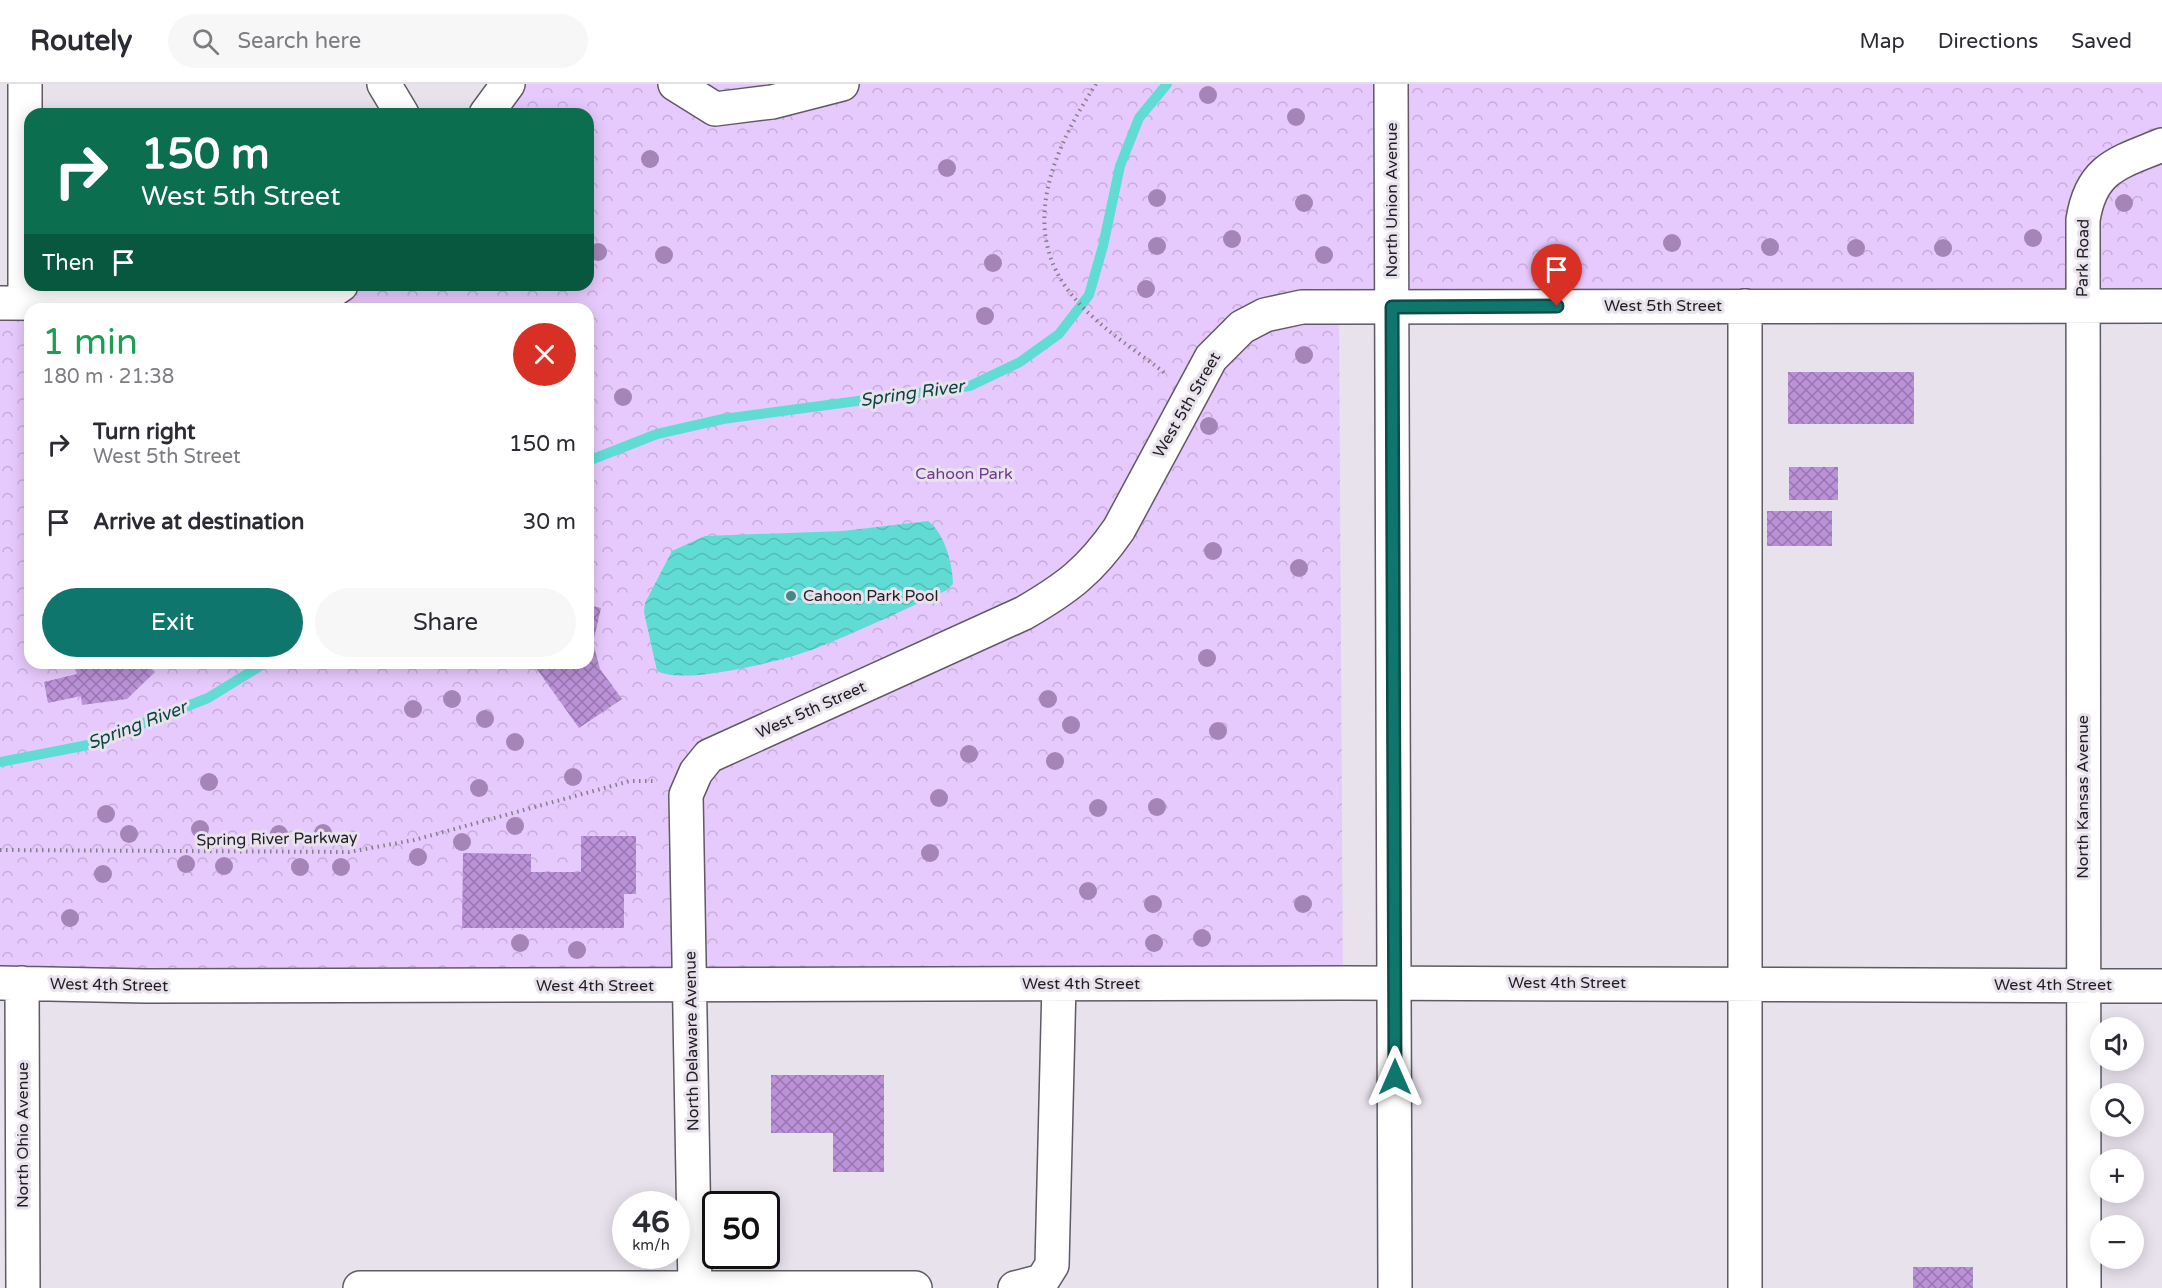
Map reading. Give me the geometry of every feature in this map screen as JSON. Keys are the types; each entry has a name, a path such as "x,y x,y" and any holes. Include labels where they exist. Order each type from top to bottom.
{"street":[{"path":"12,303 25,84"},
{"path":"384,84 398,108"},
{"path":"490,108 508,84"},
{"path":"675,84 713,96 772,102 843,84"},
{"name":"North Union Avenue","path":"1391,84 1395,1288"},
{"name":"Park Road","path":"2083,306 2083,220 2086,197 2098,178 2117,164 2162,145"},
{"path":"267,303 320,295 328,291"},
{"path":"1745,306 1745,1288"},
{"name":"North Kansas Avenue","path":"2083,306 2084,1288"},
{"name":"West 5th Street","path":"686,795 696,772 709,756 1024,613 1065,589 1104,550 1119,529 1191,392 1212,358 1230,336 1265,315 1302,307 2162,306"},
{"name":"North Delaware Avenue","path":"686,795 695,1287"},
{"name":"West 4th Street","path":"11,983 146,986 1395,983 2162,986"},
{"name":"North Ohio Avenue","path":"11,983 23,1288"},
{"path":"1035,1286 1052,1265 1054,1245 1059,984"},
{"path":"360,1288 915,1288"}],"path":[{"path":"1096,84 1073,118 1048,179 1043,210 1046,241 1052,264 1064,285 1099,322 1191,392"},
{"name":"Spring River Parkway","path":"0,850 349,852 414,840 630,781 650,779 686,795"}],"green space":[{"name":"Cahoon Park","path":"508,84 2162,84 2162,306 1339,307 1343,983 0,983 0,303 227,291 594,291 594,108 490,108"}],"water":[{"name":"Cahoon Park Pool","path":"928,521 943,540 949,558 953,584 947,590 817,648 783,659 712,673 670,675 657,671 644,612 645,603 672,551 705,536 843,531"}],"building":[{"path":"1788,372 1914,372 1914,424 1788,424"},
{"path":"1789,467 1838,467 1838,500 1789,500"},
{"path":"1767,511 1832,511 1832,546 1767,546"},
{"path":"594,606 601,608 594,639"},
{"path":"594,647 600,669 622,699 579,728 537,669 594,669"},
{"path":"75,669 152,669 155,672 127,699 82,705 81,696 48,703 44,682 77,674"},
{"path":"581,836 636,836 636,894 624,894 624,928 462,928 463,853 531,854 531,872 581,872"},
{"path":"771,1075 884,1075 884,1172 833,1172 833,1133 771,1133"},
{"path":"1913,1267 1973,1267 1973,1288 1913,1288"}],"waterway":[{"name":"Spring River","path":"594,459 657,434 723,419 970,386 1020,362 1059,334 1089,295 1103,246 1120,166 1139,118 1167,84"},
{"name":"Spring River","path":"0,762 88,745 208,698 255,669"}],"place":[{"name":"Cahoon Park Pool","path":"791,596"}],"route":[{"path":"1395,1077 1392,307 1557,306"}]}
